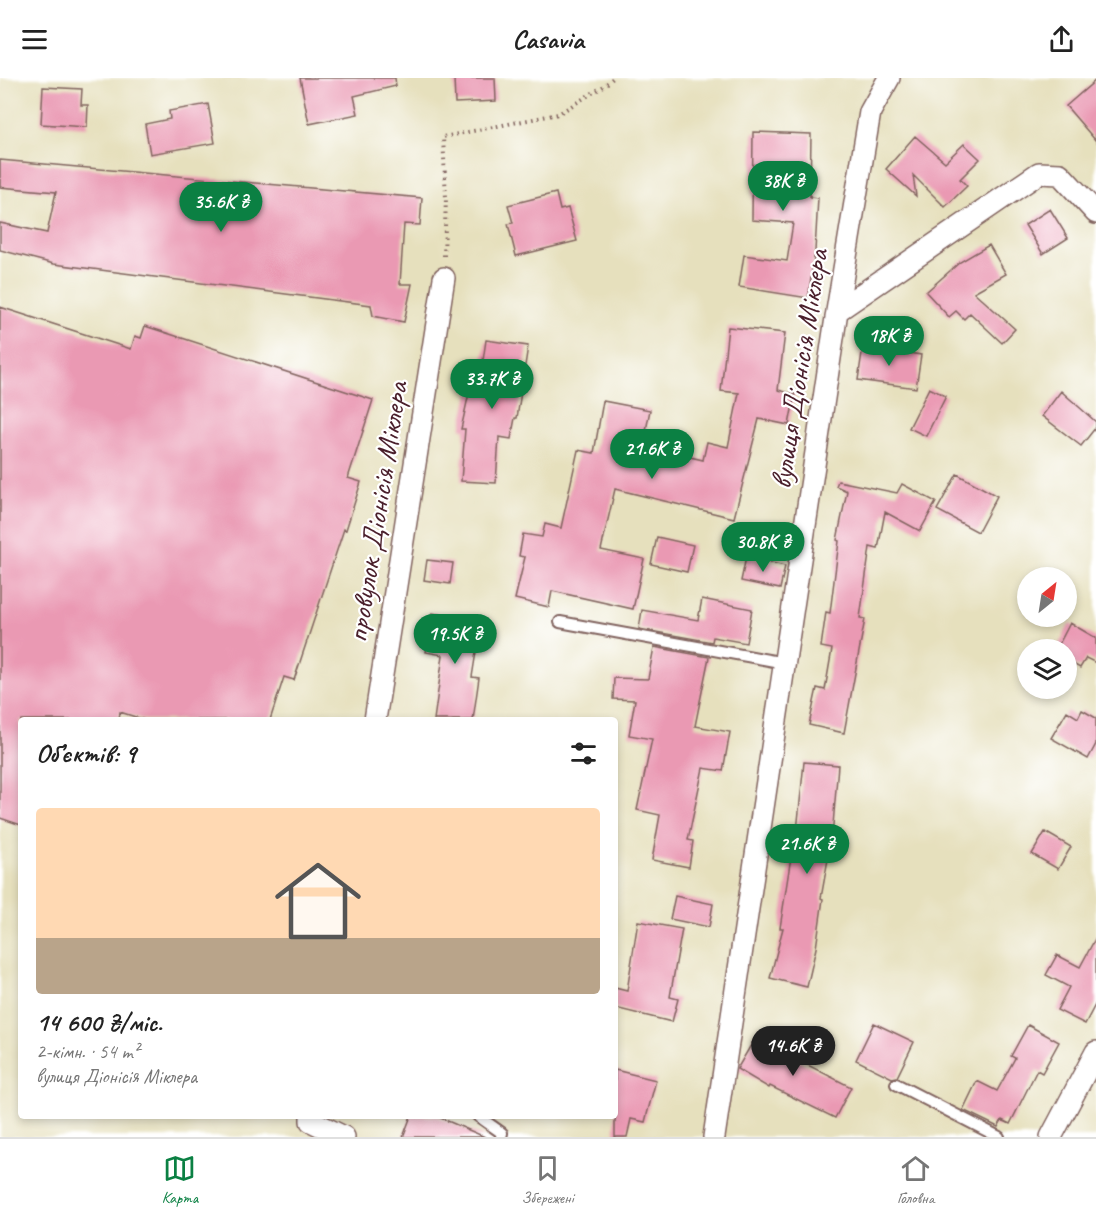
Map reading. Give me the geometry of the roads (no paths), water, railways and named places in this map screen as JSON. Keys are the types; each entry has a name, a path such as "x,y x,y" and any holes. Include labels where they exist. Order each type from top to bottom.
{"street":[{"name":"вулиця Діонісія Міклера","path":"714,1137 837,311 870,112 889,78"},
{"path":"837,311 1039,173 1060,174 1096,213"},
{"name":"провулок Діонісія Міклера","path":"375,717 444,278"},
{"path":"1051,1137 1096,1053"},
{"path":"311,1119 344,1137"}],"lane":[{"path":"560,622 785,663"},
{"path":"896,1084 999,1137"},
{"path":"482,1119 502,1133 501,1137"}]}
